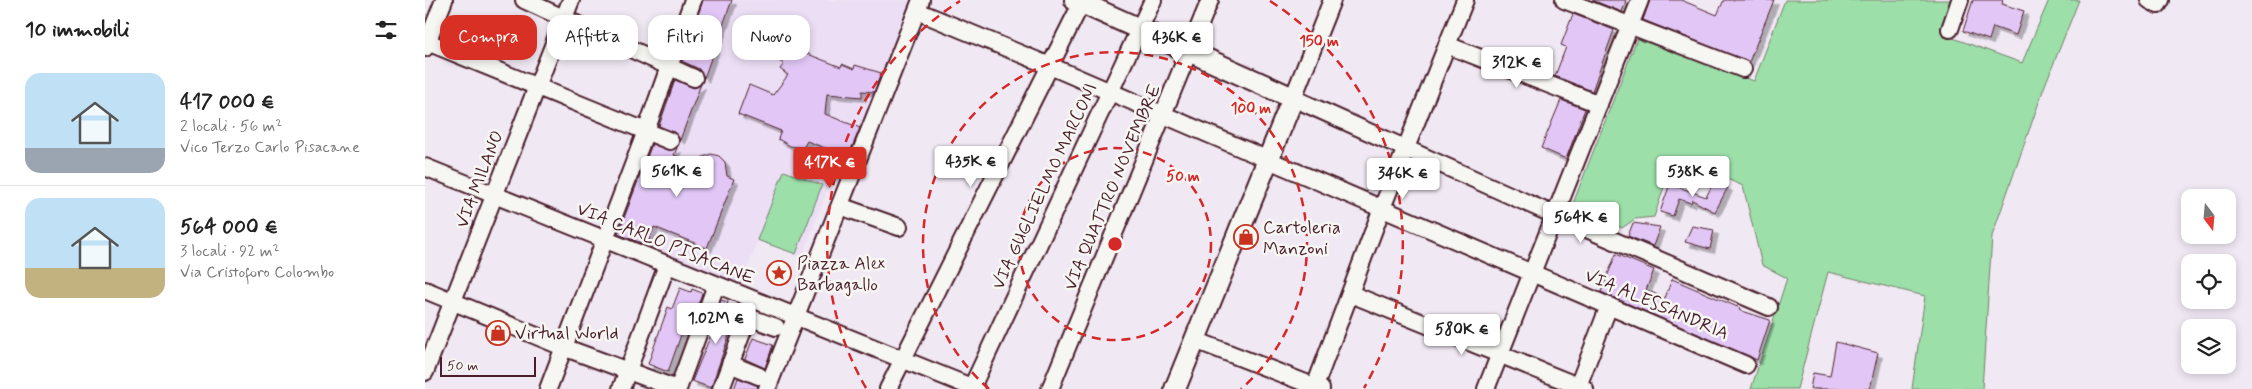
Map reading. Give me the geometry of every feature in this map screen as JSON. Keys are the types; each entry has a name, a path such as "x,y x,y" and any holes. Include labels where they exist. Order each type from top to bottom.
{"main road":[{"path":"1080,1 1293,98 1175,389"}],"street":[{"path":"443,0 426,44 670,141"},
{"path":"524,0 557,15"},
{"name":"VIA MILANO","path":"565,15 571,0"},
{"path":"548,389 646,131 693,0"},
{"name":"VIA GUGLIELMO MARCONI","path":"973,388 1153,0"},
{"name":"VIA QUATTRO NOVEMBRE","path":"1049,389 1210,0"},
{"path":"1332,0 1293,98 1554,215 1769,307"},
{"path":"1195,340 1317,388 1382,208 1465,0"},
{"path":"1564,0 1743,69"},
{"path":"1486,389 1640,0"},
{"path":"1950,29 1960,0"},
{"path":"2149,0 2158,5 2161,0"},
{"path":"888,389 1050,66 1080,1"},
{"path":"730,364 763,382 796,317 919,5"},
{"name":"VIA ALESSANDRIA","path":"919,5 1050,66 1746,365"},
{"path":"1447,45 1599,104"},
{"path":"638,53 694,78"},
{"name":"VIA MILANO","path":"425,372 548,60"},
{"name":"VIA CARLO PISACANE","path":"425,167 973,388"},
{"path":"840,206 899,227"},
{"path":"621,389 667,265"},
{"path":"425,290 563,347 677,389 716,285"},
{"path":"1351,294 1582,388 1609,306"},
{"path":"721,389 748,316 776,327"}],"shaded area":[{"path":"732,0 911,0 840,186 830,182 802,257 758,240 741,284 645,248 649,238 643,236 709,60 722,60 722,27"}],"green space":[{"path":"1785,0 1953,0 1942,34 2022,63 2049,0 2079,0 2045,85 1992,236 1982,389 1912,389 1925,296 1828,272 1797,389 1751,389 1787,278 1762,265 1743,186 1704,169 1694,187 1666,181 1654,217 1635,219 1622,228 1572,206 1637,39 1754,81"},
{"path":"784,171 822,185 796,254 757,240"}],"building":[{"path":"703,0 732,0 722,28 722,15 698,15"},
{"path":"1592,0 1626,0 1622,12"},
{"path":"1650,0 1681,0 1717,15 1724,0 1774,0 1749,62 1643,20"},
{"path":"1973,0 2003,0 2002,4 2024,11 2016,35 1993,27 1989,40 1963,31"},
{"path":"1573,14 1614,30 1592,91 1555,76 1566,47 1561,45"},
{"path":"810,55 841,67 842,64 854,69 855,65 881,73 874,92 862,91 862,97 827,94 825,114 860,128 848,157 807,141 803,148 790,146 778,139 781,131 738,114 749,85 773,95 788,75 780,69 784,64 779,60 810,60"},
{"path":"710,60 704,78 699,69 682,61"},
{"path":"675,80 694,88 701,84 680,140 674,132 659,126"},
{"path":"1561,100 1585,109 1566,159 1541,148"},
{"path":"652,144 667,150 677,148 674,155 696,164 703,157 711,154 719,156 725,162 727,176 734,179 707,248 654,227 647,245 618,234"},
{"path":"1715,180 1728,187 1715,212 1692,200 1691,203 1679,199 1673,216 1660,212 1670,184 1706,197"},
{"path":"1633,223 1660,227 1653,246 1628,236"},
{"path":"1692,226 1714,230 1710,249 1685,242"},
{"path":"1616,254 1654,270 1646,290 1665,298 1672,279 1740,308 1739,310 1770,320 1757,360 1601,292"},
{"path":"680,288 691,292 692,289 702,293 694,317 688,315 668,372 648,364 668,307 672,309"},
{"path":"721,300 728,302 727,305 738,309 711,388 692,381 715,325 712,324"},
{"path":"753,338 773,345 765,368 745,359"},
{"path":"1836,342 1878,353 1870,389 1810,389 1813,373 1830,376"},
{"path":"738,378 758,386 757,389 734,389"}],"place":[{"name":"Cartoleria Manzoni","path":"1246,237"},
{"name":"Piazza Alex Barbagallo","path":"779,273"},
{"name":"Virtual World","path":"498,333"}]}
